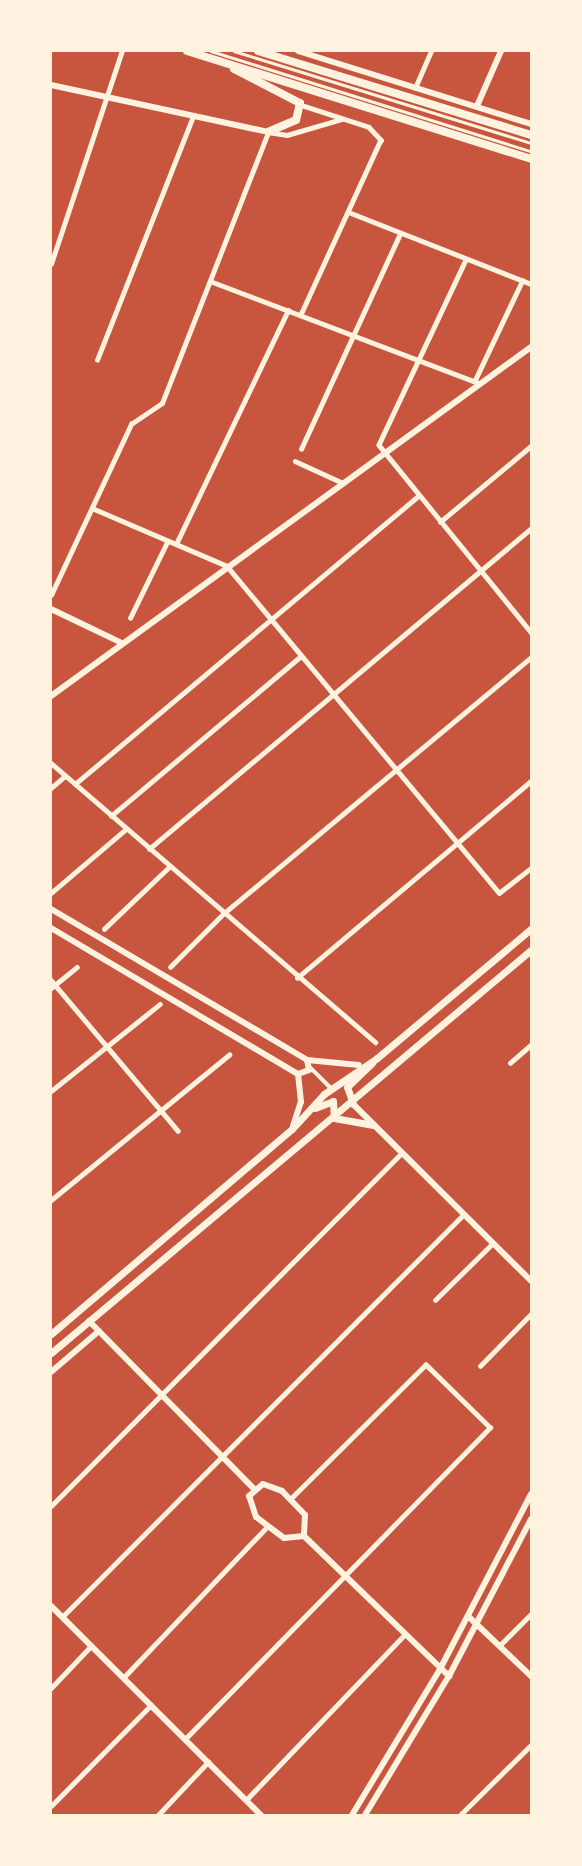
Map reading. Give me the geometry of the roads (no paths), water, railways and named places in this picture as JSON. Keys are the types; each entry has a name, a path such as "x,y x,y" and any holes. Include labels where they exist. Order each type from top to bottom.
{"highway":[{"path":"187,51 531,159"},
{"path":"258,51 531,135"},
{"path":"226,64 301,105 296,120 268,131"}],"main road":[{"path":"298,51 322,54 415,88 531,124"},
{"path":"477,106 501,51"},
{"path":"51,85 268,131"},
{"path":"51,696 120,642 386,455 477,381 531,347"},
{"path":"51,609 120,642"},
{"path":"51,909 307,1059 330,1067 359,1065 377,1058"},
{"path":"51,928 298,1074"},
{"path":"531,929 377,1058 347,1087 353,1104 373,1125 531,1280"},
{"path":"51,1353 353,1104 531,950"},
{"path":"298,1074 310,1068 307,1059"},
{"path":"51,1334 292,1129 331,1088 359,1065"},
{"path":"292,1129 301,1101 298,1074"},
{"path":"312,1110 333,1101 334,1118"},
{"path":"334,1118 373,1125"},
{"path":"89,1321 253,1488"},
{"path":"51,1372 99,1331"},
{"path":"253,1488 273,1485 291,1500 308,1519 304,1536"},
{"path":"253,1488 249,1503 267,1527 289,1540 304,1536"},
{"path":"352,1815 469,1617 531,1494"},
{"path":"365,1815 449,1676 531,1519"},
{"path":"304,1536 449,1676"},
{"path":"51,1606 261,1815"},
{"path":"469,1617 531,1676"}],"street":[{"path":"51,264 122,51"},
{"path":"415,88 431,51"},
{"path":"301,105 375,129 381,140 351,213 301,315"},
{"path":"97,360 193,116"},
{"path":"51,595 131,424 162,403 268,131 287,135 342,120"},
{"path":"351,213 531,284"},
{"path":"301,449 400,234"},
{"path":"466,260 379,439 386,455 531,632"},
{"path":"210,281 477,381 522,281"},
{"path":"177,542 288,310"},
{"path":"440,522 531,446"},
{"path":"295,461 344,483"},
{"path":"75,784 419,495"},
{"path":"92,509 167,542 177,542 227,566 500,894 531,868"},
{"path":"149,849 531,529"},
{"path":"130,618 167,542"},
{"path":"111,816 300,656"},
{"path":"170,968 223,914 531,657"},
{"path":"51,764 297,978 375,1042"},
{"path":"51,788 65,776"},
{"path":"297,978 531,781"},
{"path":"51,893 126,829"},
{"path":"104,929 169,867"},
{"path":"76,967 52,984 177,1131"},
{"path":"51,1091 160,1004"},
{"path":"510,1063 531,1045"},
{"path":"51,1200 229,1055"},
{"path":"310,1068 331,1088"},
{"path":"51,1506 402,1153"},
{"path":"62,1617 464,1214"},
{"path":"435,1300 493,1243"},
{"path":"480,1366 531,1314"},
{"path":"185,1739 491,1428 426,1365 291,1500"},
{"path":"123,1678 267,1527"},
{"path":"500,1645 531,1614"},
{"path":"246,1800 405,1634"},
{"path":"51,1688 91,1646"},
{"path":"51,1806 151,1705"},
{"path":"460,1815 531,1745"},
{"path":"158,1815 208,1762"}],"lane":[{"path":"211,51 531,151"},
{"path":"234,51 531,143"}]}
